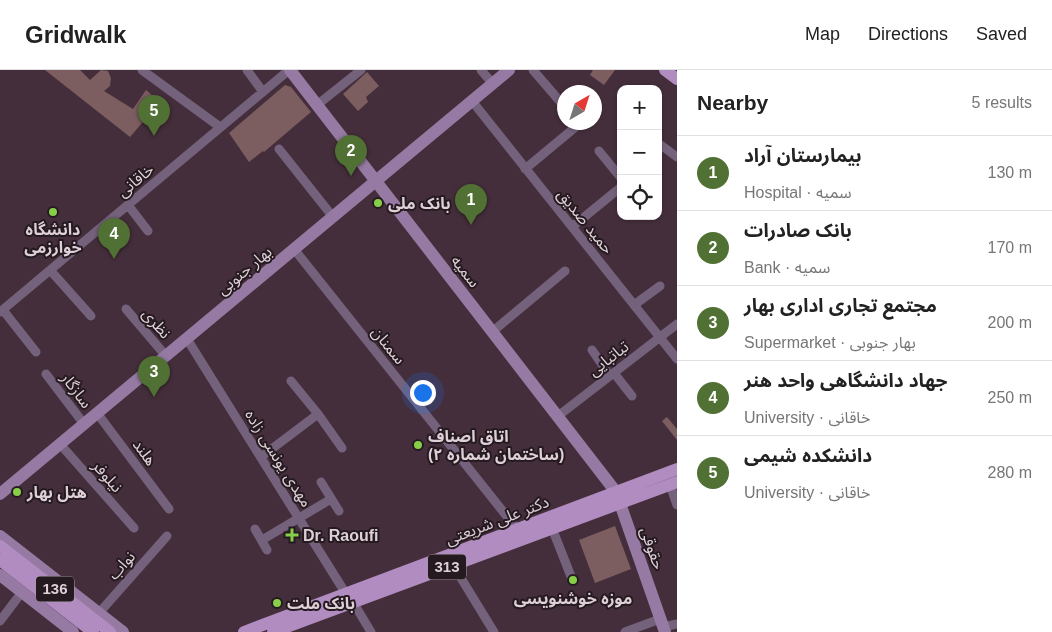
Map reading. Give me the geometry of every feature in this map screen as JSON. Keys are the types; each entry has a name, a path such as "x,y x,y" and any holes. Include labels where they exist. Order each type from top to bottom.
{"main road":[{"name":"سمیه","path":"289,70 558,416 618,498"},
{"name":"بهار جنوبی","path":"0,494 510,70"},
{"path":"665,70 677,80"},
{"name":"دکتر علی شریعتی","path":"244,632 453,565 552,528 677,470"},
{"name":"دکتر علی شریعتی","path":"273,632 349,598 517,530 618,498 674,483"},
{"name":"حقوقی","path":"618,498 663,626"},
{"path":"0,536 123,632"},
{"name":"136","path":"0,546 110,632"},
{"name":"136","path":"0,560 93,632"},
{"path":"0,575 74,632"},
{"path":"46,611 56,611 66,605 68,589"}],"street":[{"path":"142,70 220,127"},
{"path":"246,70 263,92"},
{"name":"خاقانی","path":"1,311 289,70"},
{"path":"317,105 360,70"},
{"path":"481,70 493,84"},
{"path":"533,70 557,98"},
{"name":"حمید صدیق","path":"472,102 677,358"},
{"path":"525,169 572,130"},
{"path":"662,146 677,157"},
{"path":"279,149 333,217"},
{"path":"599,151 619,175"},
{"path":"572,227 617,190"},
{"path":"128,205 148,231"},
{"name":"سمنان","path":"294,250 517,530"},
{"path":"50,270 91,316"},
{"path":"492,332 565,271"},
{"path":"634,305 660,286"},
{"name":"نظری","path":"126,310 166,356"},
{"path":"1,311 36,352"},
{"name":"تباتبایی","path":"558,416 677,324"},
{"name":"مهدی یونسی زاده","path":"187,339 371,632"},
{"path":"592,350 632,396"},
{"name":"سازگار","path":"46,374 84,424"},
{"path":"290,381 318,414 342,448"},
{"name":"هلند","path":"97,413 168,509"},
{"path":"260,457 318,414"},
{"name":"نیلوفر","path":"60,444 134,528"},
{"path":"321,482 339,511"},
{"path":"674,483 677,505"},
{"path":"262,540 331,498"},
{"path":"552,528 572,579"},
{"path":"255,529 267,550"},
{"name":"نواب","path":"99,613 167,536"},
{"path":"453,565 494,632"},
{"path":"0,621 22,592"},
{"path":"625,632 677,624"}],"building":[{"path":"45,70 80,70 90,80 101,70 108,71 111,78 110,86 104,91 133,109 146,90 160,102 130,137"},
{"path":"593,70 615,70 604,85 590,75"},
{"path":"367,72 379,86 366,97 368,102 358,111 343,94"},
{"path":"285,85 291,87 311,112 264,152 249,162 229,133"},
{"path":"667,417 677,429 677,440 662,421"},
{"path":"615,526 631,569 595,583 579,540"}],"place":[{"name":"دانشکده شیمی","path":"154,136"},
{"name":"بانک صادرات","path":"351,176"},
{"name":"بانک ملی","path":"378,203"},
{"name":"دانشگاه خوارزمی","path":"53,212"},
{"name":"بیمارستان آراد","path":"471,225"},
{"name":"جهاد دانشگاهی واحد هنر","path":"114,259"},
{"name":"مجتمع تجاری اداری بهار","path":"154,397"},
{"name":"اتاق اصناف (ساختمان شماره ۲)","path":"418,445"},
{"name":"هتل بهار","path":"17,492"},
{"name":"Dr. Raoufi","path":"292,535"},
{"name":"موزه خوشنویسی","path":"573,580"},
{"name":"بانک ملت","path":"277,603"}]}
